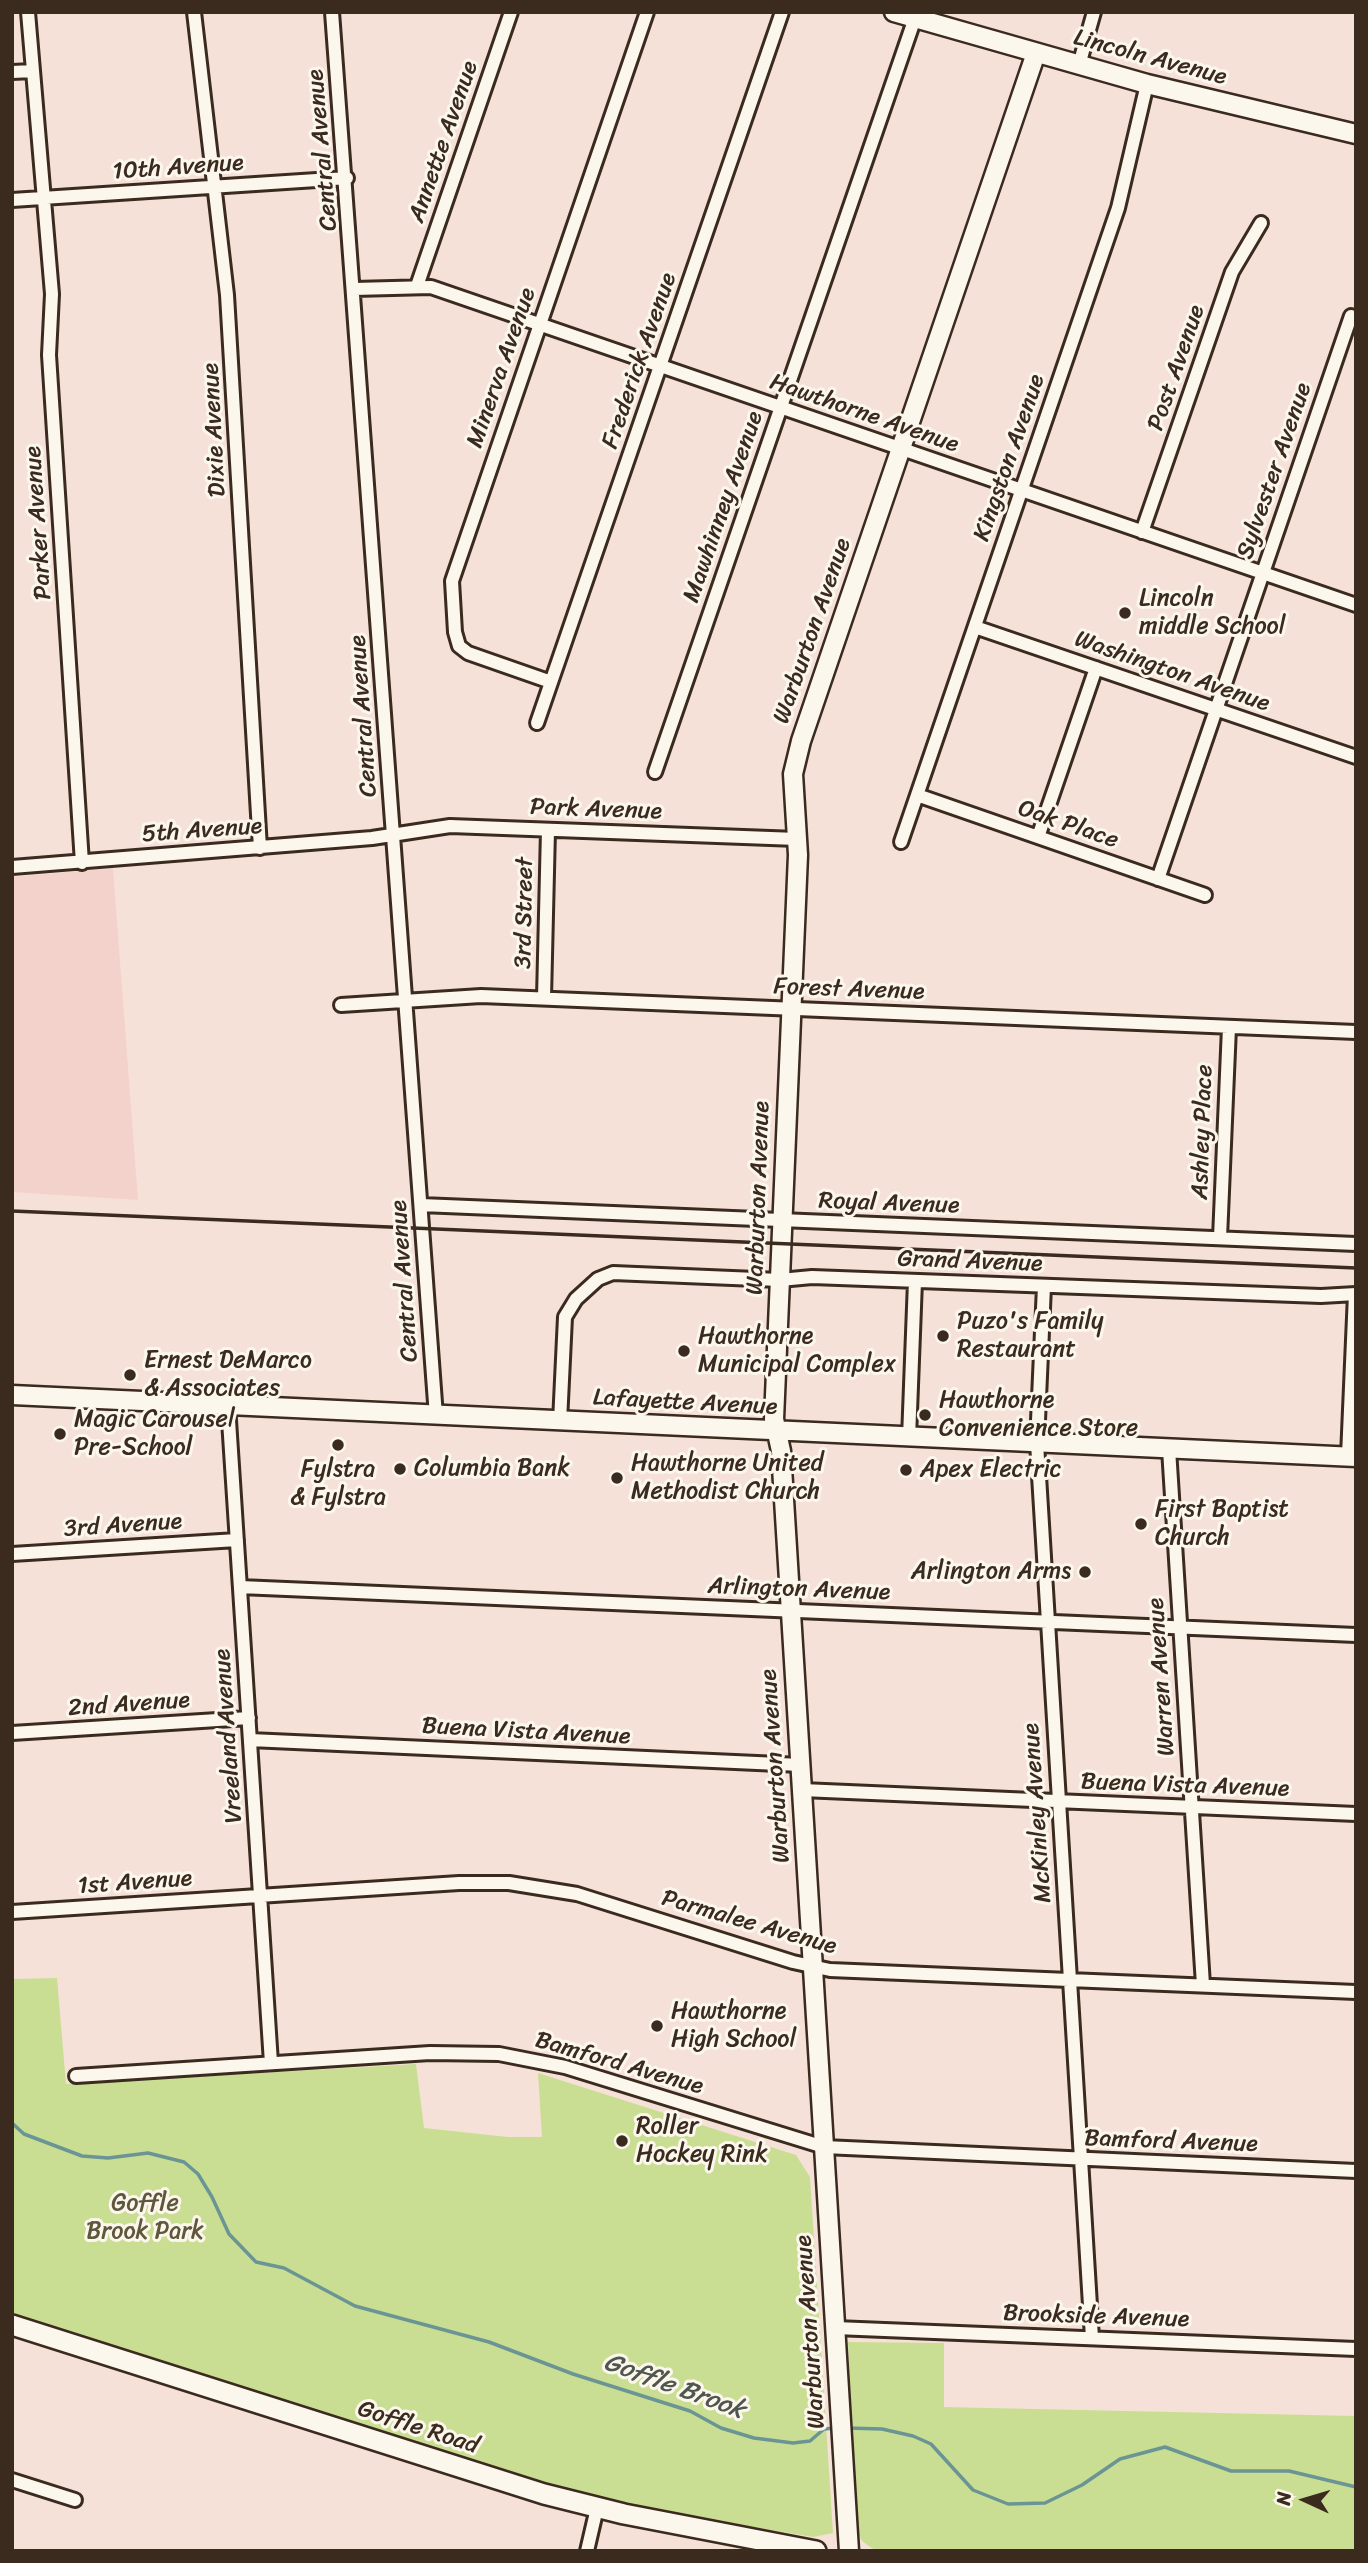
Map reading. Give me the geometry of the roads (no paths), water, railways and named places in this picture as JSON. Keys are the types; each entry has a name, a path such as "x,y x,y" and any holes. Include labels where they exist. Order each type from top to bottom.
{"main road":[{"name":"Goffle Road","path":"12,2325 524,2488 597,2508 816,2551"}],"street":[{"name":"Parker Avenue","path":"28,12 52,294 49,355 82,863"},
{"name":"Dixie Avenue","path":"194,12 230,337 260,848"},
{"name":"Central Avenue","path":"332,12 355,289 436,1416"},
{"name":"Annette Avenue","path":"417,286 511,12"},
{"name":"Minerva Avenue","path":"551,682 463,650 456,639 452,590 454,572 647,12"},
{"name":"Frederick Avenue","path":"537,723 782,12"},
{"name":"Lincoln Avenue","path":"894,12 1147,84 1356,134"},
{"path":"1079,65 1094,12"},
{"name":"Mawhinney Avenue","path":"655,772 915,18"},
{"name":"Warburton Avenue","path":"849,2551 781,1451 774,1419 797,839 793,793 796,758 1037,53"},
{"path":"12,72 33,71"},
{"name":"Kingston Avenue","path":"901,842 1118,208 1147,84"},
{"name":"10th Avenue","path":"12,200 346,178"},
{"name":"Post Avenue","path":"1142,532 1232,272 1261,223"},
{"name":"Hawthorne Avenue","path":"355,289 417,286 660,366 1356,605"},
{"name":"Sylvester Avenue","path":"1158,879 1351,316"},
{"name":"Washington Avenue","path":"975,626 1356,757"},
{"path":"1038,837 1096,668"},
{"name":"Oak Place","path":"917,795 1205,895"},
{"name":"Park Avenue","path":"394,833 450,826 797,839"},
{"name":"3rd Street","path":"544,998 548,830"},
{"name":"5th Avenue","path":"12,867 260,848 372,838 394,833"},
{"name":"Forest Avenue","path":"341,1005 463,995 1356,1032"},
{"name":"Ashley Place","path":"1220,1238 1229,1027"},
{"name":"Royal Avenue","path":"421,1205 1356,1244"},
{"name":"Grand Avenue","path":"560,1422 565,1317 569,1307 587,1289 604,1276 619,1273 780,1279 812,1277 1321,1296 1355,1294"},
{"path":"909,1438 915,1281"},
{"name":"McKinley Avenue","path":"1044,1286 1037,1443 1092,2338"},
{"path":"1352,1457 1355,1294"},
{"name":"Lafayette Avenue","path":"12,1395 1352,1457"},
{"name":"Vreeland Avenue","path":"228,1405 271,2063"},
{"name":"Warren Avenue","path":"1169,1449 1203,1985"},
{"name":"3rd Avenue","path":"12,1554 237,1540"},
{"name":"Arlington Avenue","path":"240,1587 1356,1635"},
{"name":"2nd Avenue","path":"12,1733 249,1718"},
{"name":"Buena Vista Avenue","path":"250,1740 801,1765"},
{"name":"Buena Vista Avenue","path":"802,1790 1356,1814"},
{"name":"Parmalee Avenue","path":"260,1896 459,1883 533,1885 596,1900 813,1967 1356,1992"},
{"name":"1st Avenue","path":"12,1912 260,1896"},
{"name":"Bamford Avenue","path":"76,2076 453,2053 522,2057 565,2067 824,2147 1356,2171"},
{"name":"Brookside Avenue","path":"835,2328 1356,2349"},
{"path":"12,2480 75,2500"},
{"path":"587,2551 597,2508"}],"waterway":[{"name":"Goffle Brook","path":"12,2123 24,2134 82,2156 108,2158 148,2153 184,2162 198,2174 229,2234 256,2262 284,2268 355,2306 489,2342 573,2374 690,2411 721,2428 754,2438 793,2443 810,2441 824,2429 835,2428"},
{"name":"Goffle Brook","path":"846,2428 882,2429 913,2436 931,2444 973,2490 1008,2504 1045,2503 1082,2485 1120,2459 1165,2447 1231,2471 1289,2471 1356,2487"}],"railway":[{"path":"12,1211 1356,1268"}],"place":[{"name":"Lincoln middle School","path":"1125,613"},
{"name":"Puzo's Family Restaurant","path":"943,1336"},
{"name":"Hawthorne Municipal Complex","path":"684,1351"},
{"name":"Ernest DeMarco & Associates","path":"130,1375"},
{"name":"Hawthorne Convenience Store","path":"925,1415"},
{"name":"Magic Carousel Pre-School","path":"60,1434"},
{"name":"Fylstra & Fylstra","path":"338,1445"},
{"name":"Columbia Bank","path":"400,1469"},
{"name":"Apex Electric","path":"906,1470"},
{"name":"Hawthorne United Methodist Church","path":"617,1478"},
{"name":"First Baptist Church","path":"1141,1524"},
{"name":"Arlington Arms","path":"1085,1572"},
{"name":"Hawthorne High School","path":"657,2026"},
{"name":"Roller Hockey Rink","path":"622,2141"}],"park label":[{"name":"Goffle Brook Park","path":"145,2218"}]}
